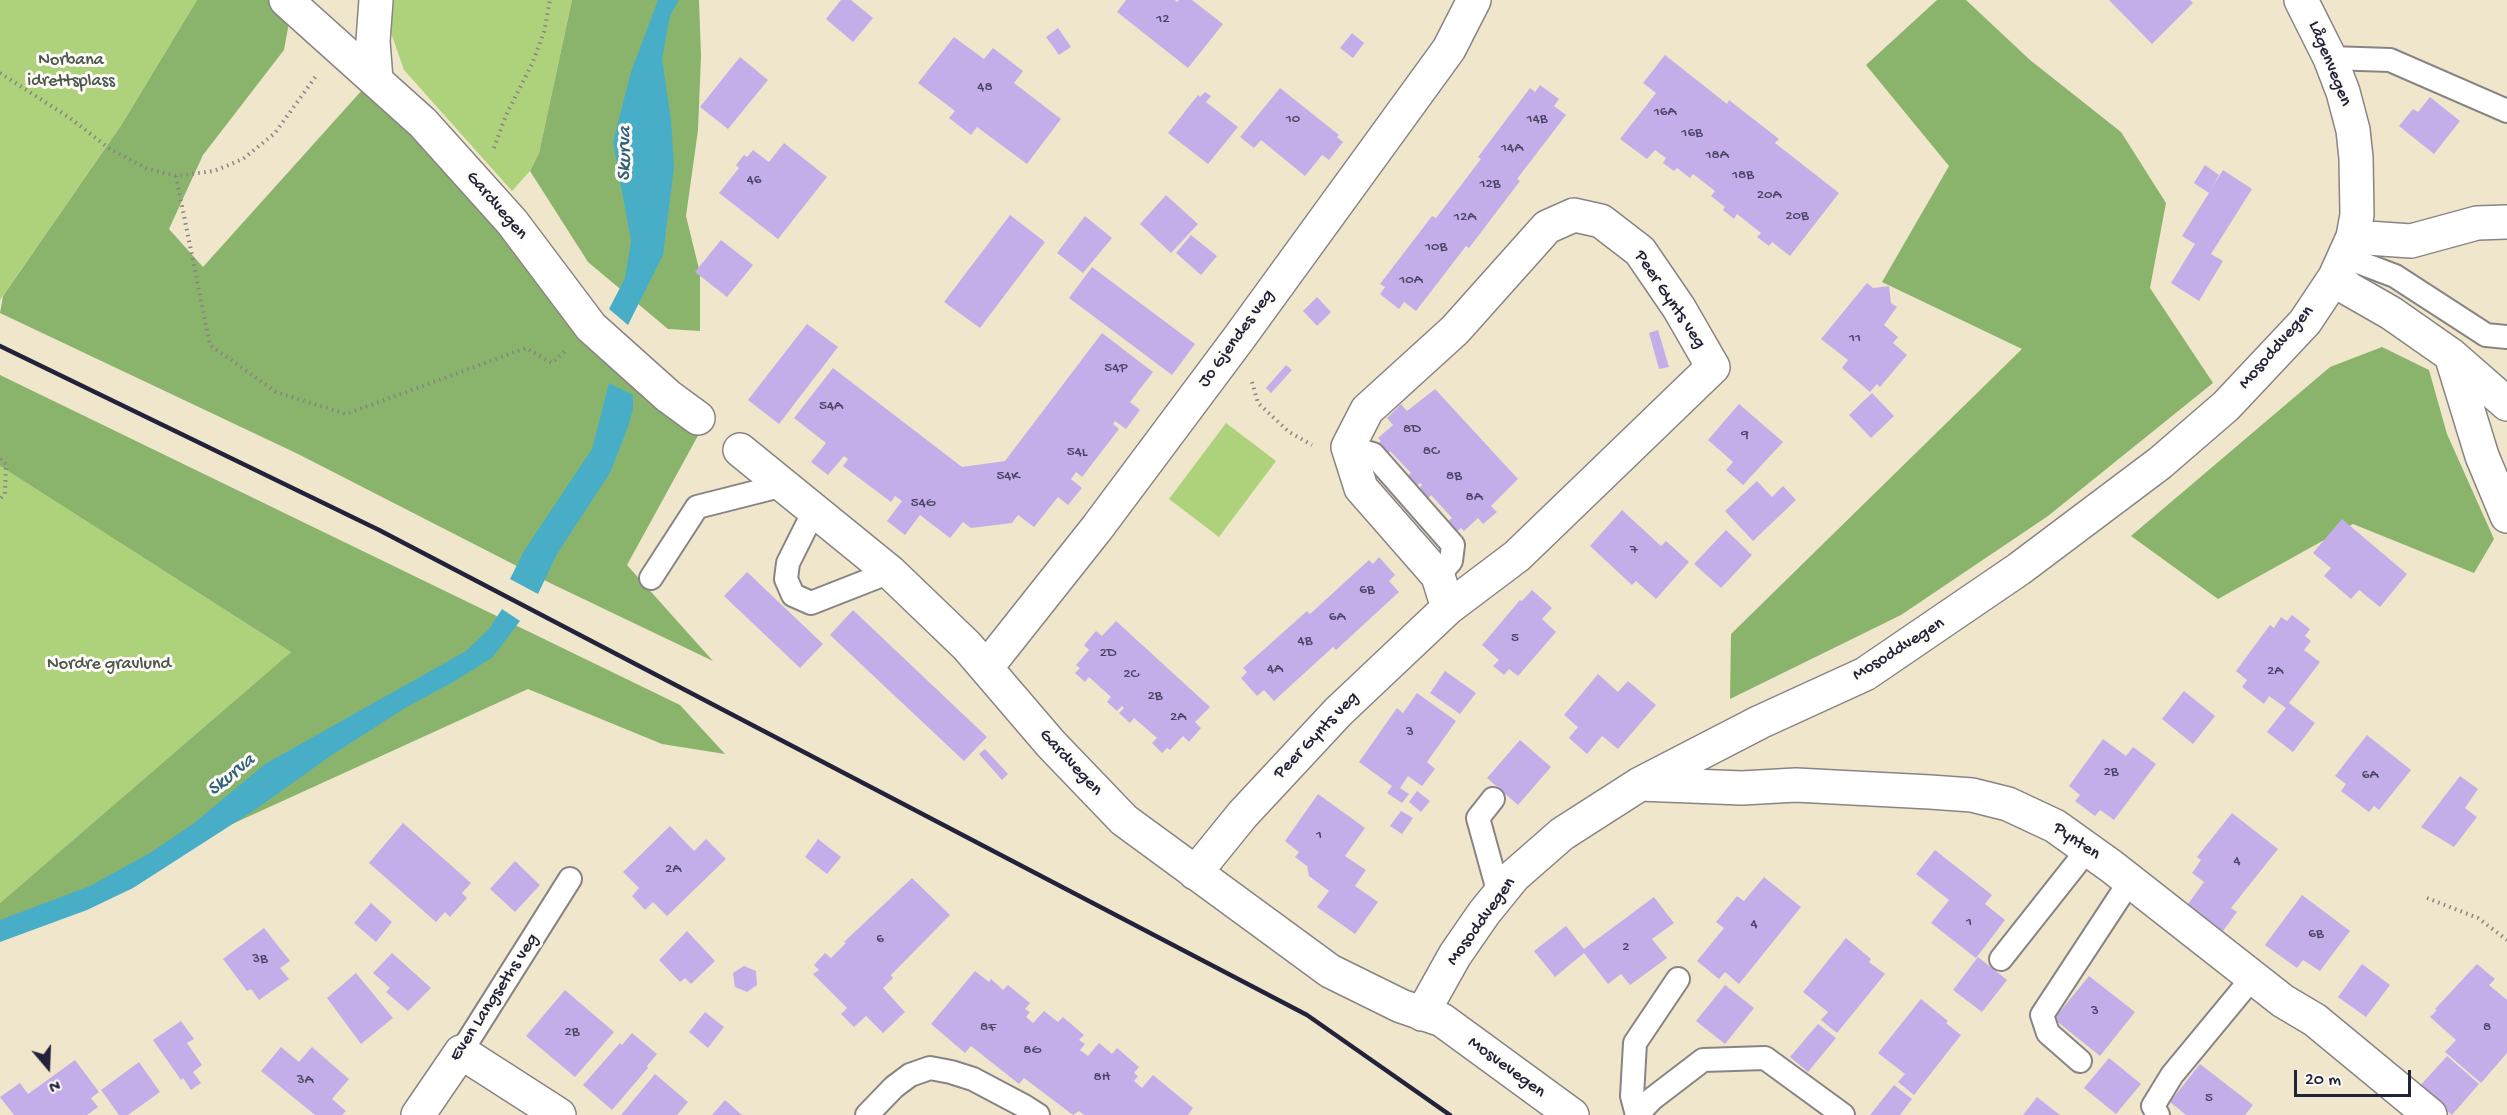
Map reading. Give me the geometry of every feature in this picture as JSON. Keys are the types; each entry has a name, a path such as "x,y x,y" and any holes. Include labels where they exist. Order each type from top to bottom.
{"street":[{"name":"Gardvegen","path":"286,0 423,123 512,222 591,327 668,396 698,418"},
{"path":"376,0 373,42 376,80"},
{"name":"Jo Gjendes veg","path":"986,668 1097,528 1239,338 1449,49 1474,0"},
{"name":"Lågenvegen","path":"2301,0 2330,58 2343,92 2354,140 2357,215 2344,257"},
{"name":"Peer Gynts veg","path":"1195,873 1243,814 1338,712 1448,608 1517,556 1713,367 1679,308 1640,251 1601,221 1574,215 1547,227 1455,330 1367,410 1348,447"},
{"path":"2507,222 2478,224 2344,257 2349,289 2391,313 2451,355 2507,404"},
{"name":"Mosoddvegen","path":"1432,1017 1455,956 1499,894 1514,876 1562,834 1640,784 1760,722 1865,674 2028,562 2160,463 2226,406 2305,322 2344,257"},
{"path":"2451,355 2482,456 2507,516"},
{"path":"1348,447 1361,488 1438,576 1448,608"},
{"name":"Gardvegen","path":"740,450 890,572 967,646 1051,744 1124,820 1330,971 1401,1006 1432,1017"},
{"name":"Pynten","path":"1640,784 1742,788 1796,785 1972,795 2017,808 2055,826 2088,849 2283,1001 2315,1020 2430,1115"},
{"name":"Mosvevegen","path":"1432,1017 1555,1110"},
{"path":"460,1052 559,1115"},
{"name":"Even Langseths veg","path":"418,1115 460,1052"}],"lane":[{"path":"2330,58 2390,60 2507,111"},
{"path":"2344,257 2395,276 2486,335 2507,338"},
{"path":"651,578 697,507 784,485"},
{"path":"814,508 788,563 786,579 793,595 811,603 890,572"},
{"path":"1493,799 1478,818 1499,894"},
{"path":"2001,959 2088,849"},
{"name":"Even Langseths veg","path":"460,1052 570,879"},
{"path":"2080,1062 2048,1033 2042,1015 2130,881"},
{"path":"2158,1115 2153,1106 2172,1075 2253,976"},
{"path":"1637,1115 1632,1096 1635,1043 1678,979"},
{"path":"1637,1115 1652,1099 1703,1060 1765,1058 1843,1115"},
{"path":"867,1115 894,1087 910,1075 930,1068 973,1079 1038,1115"}],"path":[{"path":"482,189 506,115 540,43 550,0"},
{"path":"0,73 70,118 110,149 146,168 176,176 214,171 243,159 274,133 338,46"},
{"path":"176,176 210,345 276,392 346,414 526,348 552,363 591,327"},
{"path":"1239,338 1258,403 1289,432 1314,446 1348,447"},
{"path":"0,459 6,464 5,494 0,499"},
{"path":"2427,898 2478,918 2507,940"}],"green space":[{"name":"Norbana idrettsplass","path":"0,0 197,0 122,124 0,300"},
{"path":"197,0 293,0 284,50 203,155 169,229 203,267 363,89 427,147 700,432 627,565 713,661 550,583 298,454 0,313 3,296 122,124"},
{"path":"392,0 572,0 539,153 530,171 512,191 404,70 391,33"},
{"path":"572,0 699,0 701,56 698,130 686,216 700,273 700,331 668,329 588,262 530,171 539,153"},
{"path":"1937,0 1966,0 2030,60 2121,132 2166,203 2150,288 2213,383 2048,516 1901,615 1730,699 1731,634 2022,349 1882,282 1949,166 1866,65"},
{"path":"2382,347 2429,370 2447,434 2494,539 2474,573 2353,524 2218,599 2131,536 2330,367"},
{"path":"0,375 680,705 725,754 662,744 528,689 0,930 0,903 291,652 0,466"},
{"path":"1226,423 1276,461 1219,537 1169,499"},
{"name":"Nordre gravlund","path":"0,466 291,652 0,903"}],"water":[{"name":"Skurva","path":"658,0 679,0 670,16 662,59 671,120 674,167 663,255 628,325 609,309 625,278 631,241 613,142 631,72"},
{"path":"609,383 633,395 633,409 628,427 610,473 557,554 538,594 510,579 524,551 592,449"},
{"path":"502,609 520,621 493,657 405,708 332,755 256,809 133,888 87,910 0,942 0,920 90,886 150,853 193,824 265,764 466,651 489,629"}],"building":[{"path":"841,0 851,0 873,18 853,42 826,19"},
{"path":"1126,0 1175,0 1177,2 1192,0 1223,24 1188,68 1117,12"},
{"path":"2109,0 2190,0 2193,3 2152,44"},
{"path":"1058,28 1071,47 1059,55 1046,37"},
{"path":"1352,33 1364,43 1353,58 1340,48"},
{"path":"954,37 984,59 993,48 1023,71 1014,83 1061,119 1027,164 977,127 971,135 949,118 955,111 918,83"},
{"path":"1665,55 1727,104 1729,100 1779,139 1775,143 1839,193 1790,256 1772,242 1769,246 1757,237 1761,233 1737,214 1734,219 1723,210 1725,207 1711,196 1715,191 1693,174 1690,178 1677,168 1674,171 1663,163 1666,158 1655,150 1647,159 1620,139 1656,93 1643,83"},
{"path":"740,57 768,80 728,129 700,107"},
{"path":"1540,85 1559,99 1554,106 1566,115 1517,179 1520,181 1469,248 1466,246 1416,311 1404,302 1399,309 1380,294 1385,287 1380,284 1432,216 1436,218 1481,159 1478,157 1530,88 1535,92"},
{"path":"1280,88 1339,135 1337,137 1343,142 1329,160 1322,155 1305,176 1261,140 1254,148 1240,137"},
{"path":"1205,92 1211,96 1206,102 1238,127 1208,164 1168,133 1198,95 1200,97"},
{"path":"2430,97 2460,121 2434,154 2399,126 2413,109 2418,112"},
{"path":"784,143 827,177 778,239 719,193 739,168 736,165 744,155 747,157 753,150 769,162"},
{"path":"2205,165 2219,175 2211,189 2223,170 2252,189 2211,254 2223,261 2199,301 2171,283 2195,244 2182,236 2209,193 2194,183"},
{"path":"1166,195 1198,224 1171,253 1140,224"},
{"path":"1010,215 1045,242 980,328 944,302"},
{"path":"1085,216 1112,238 1083,273 1057,253"},
{"path":"1191,235 1217,256 1201,275 1176,253"},
{"path":"721,240 753,265 727,297 695,272"},
{"path":"1092,267 1195,344 1172,375 1069,298"},
{"path":"1867,283 1873,288 1889,286 1891,303 1897,307 1884,325 1898,337 1893,343 1907,355 1880,387 1877,384 1870,392 1842,368 1848,360 1821,339"},
{"path":"1317,297 1331,312 1317,326 1303,311"},
{"path":"807,324 838,347 779,424 748,400"},
{"path":"1658,330 1669,367 1659,369 1649,333"},
{"path":"1102,333 1153,372 1130,402 1140,410 1126,429 1115,421 1113,424 1119,429 1082,477 1076,472 1071,479 1082,488 1068,505 1058,497 1034,527 1018,515 1012,523 971,528 963,522 950,538 920,515 905,535 887,521 902,501 895,496 891,502 843,466 848,459 844,456 828,475 811,462 826,443 794,418 833,368 962,467 1005,461"},
{"path":"1286,365 1292,370 1271,393 1266,388"},
{"path":"1435,389 1518,479 1491,506 1497,512 1483,524 1478,518 1464,531 1461,528 1456,532 1447,522 1452,518 1431,495 1427,500 1418,490 1422,485 1420,483 1415,488 1406,477 1411,473 1390,451 1386,455 1376,445 1381,441 1378,438 1393,425 1387,418 1401,404 1407,411"},
{"path":"1872,393 1894,416 1871,438 1849,415"},
{"path":"1739,404 1783,442 1743,485 1726,470 1733,462 1708,440"},
{"path":"1757,481 1772,497 1783,486 1796,500 1753,541 1725,511"},
{"path":"1622,510 1661,546 1666,541 1689,562 1656,599 1636,581 1632,585 1590,546"},
{"path":"2342,519 2407,574 2380,607 2359,590 2351,599 2324,576 2331,568 2313,553"},
{"path":"1726,530 1752,555 1721,588 1694,564"},
{"path":"1379,557 1395,575 1389,581 1399,592 1336,650 1333,647 1274,701 1264,690 1257,696 1241,678 1247,672 1243,668 1307,611 1310,614 1369,560 1373,564"},
{"path":"747,572 823,644 800,668 724,596"},
{"path":"1532,590 1552,608 1542,619 1556,632 1518,676 1509,669 1504,675 1493,666 1499,660 1482,645 1520,600 1522,601"},
{"path":"853,610 987,737 964,761 830,635"},
{"path":"2292,615 2310,629 2305,636 2311,641 2304,650 2320,662 2289,703 2315,723 2293,752 2267,732 2286,708 2269,696 2264,704 2242,687 2247,680 2236,671 2270,625 2274,628 2281,617 2287,621"},
{"path":"1116,621 1210,707 1195,722 1201,728 1189,742 1183,736 1170,750 1167,748 1162,753 1152,743 1157,738 1134,718 1130,723 1119,713 1124,708 1122,706 1117,711 1107,702 1111,697 1089,677 1085,682 1075,673 1080,668 1076,665 1089,650 1084,645 1096,631 1102,636"},
{"path":"1445,671 1476,693 1460,714 1430,693"},
{"path":"1598,674 1618,692 1628,681 1656,705 1618,749 1602,736 1587,754 1569,738 1578,727 1564,715"},
{"path":"2184,691 2215,716 2193,744 2162,719"},
{"path":"1417,693 1456,721 1427,762 1435,769 1422,786 1408,776 1400,788 1409,794 1402,803 1387,793 1392,786 1359,762 1397,708 1403,713"},
{"path":"2367,735 2411,770 2379,810 2374,806 2369,812 2341,791 2346,784 2335,776"},
{"path":"2103,739 2126,756 2133,747 2156,764 2114,820 2100,810 2095,816 2075,801 2080,795 2069,786"},
{"path":"1520,740 1551,767 1518,805 1487,778"},
{"path":"985,749 1008,774 1002,780 979,754"},
{"path":"2460,776 2478,789 2465,808 2477,817 2454,847 2421,827"},
{"path":"1417,791 1430,801 1421,812 1409,802"},
{"path":"1318,794 1365,828 1345,856 1366,870 1355,886 1378,902 1355,934 1317,907 1329,891 1309,876 1307,866 1295,857 1299,852 1285,841"},
{"path":"1401,811 1413,818 1402,834 1390,826"},
{"path":"2232,813 2278,849 2231,908 2237,912 2223,931 2188,904 2204,882 2192,873 2201,860 2197,857"},
{"path":"403,823 471,883 462,893 467,898 450,917 445,912 436,922 369,863"},
{"path":"670,826 694,851 706,839 726,859 667,916 653,902 645,910 632,896 639,888 623,872"},
{"path":"818,839 841,857 827,874 805,857"},
{"path":"1935,850 1992,895 1985,904 2005,920 1976,958 1931,923 1949,900 1916,874"},
{"path":"515,861 540,885 515,912 490,889"},
{"path":"1764,877 1801,907 1739,984 1725,972 1719,979 1697,961 1724,928 1716,922 1737,896 1744,901"},
{"path":"912,878 950,915 891,975 893,978 883,988 905,1012 883,1033 866,1016 854,1027 841,1014 847,1008 813,974 819,970 814,965 825,953 831,958 846,943 844,942"},
{"path":"2302,895 2350,931 2320,971 2303,960 2297,968 2265,945"},
{"path":"1654,897 1674,923 1652,939 1667,958 1630,985 1621,974 1608,984 1584,953 1555,977 1534,951 1566,926 1584,949"},
{"path":"371,903 392,922 376,942 354,923"},
{"path":"264,928 290,961 280,968 289,979 259,1000 251,989 247,991 223,959"},
{"path":"687,931 715,961 691,984 685,978 680,982 659,960"},
{"path":"1846,938 1871,959 1869,962 1885,974 1837,1033 1821,1020 1828,1012 1803,992"},
{"path":"392,953 431,988 408,1011 386,992 390,988 373,973"},
{"path":"1978,957 2007,980 1982,1012 1953,990"},
{"path":"2362,964 2390,985 2366,1017 2338,997"},
{"path":"2477,964 2495,979 2489,985 2507,1000 2507,1053 2481,1083 2445,1052 2456,1040 2430,1017"},
{"path":"744,966 756,971 757,985 747,992 735,987 733,973"},
{"path":"975,971 989,982 991,979 1003,990 1008,985 1030,1003 1025,1009 1030,1012 1026,1017 1033,1023 1044,1011 1058,1022 1063,1017 1084,1035 1079,1040 1085,1044 1080,1050 1088,1056 1099,1043 1112,1054 1117,1048 1139,1067 1134,1073 1138,1076 1134,1081 1142,1088 1153,1075 1193,1108 1188,1115 1084,1115 1079,1111 1073,1115 1024,1078 1019,1084 971,1046 965,1053 931,1024"},
{"path":"356,973 393,1018 361,1044 327,998"},
{"path":"2089,976 2135,1012 2100,1056 2054,1019"},
{"path":"1725,985 1754,1008 1725,1044 1696,1021"},
{"path":"565,990 614,1032 575,1077 526,1036"},
{"path":"1921,999 1961,1035 1914,1095 1898,1082 1905,1074 1878,1053"},
{"path":"705,1012 724,1027 708,1048 689,1032"},
{"path":"181,1021 194,1039 187,1043 202,1065 193,1072 201,1083 191,1090 183,1078 181,1080 153,1040"},
{"path":"1818,1024 1836,1038 1808,1072 1790,1057"},
{"path":"632,1033 657,1054 612,1110 583,1085 620,1043 622,1045"},
{"path":"281,1047 299,1062 312,1047 349,1079 332,1099 346,1111 342,1115 315,1115 261,1071"},
{"path":"2447,1056 2479,1084 2452,1115 2419,1087"},
{"path":"2109,1058 2141,1084 2116,1114 2084,1088"},
{"path":"75,1060 99,1092 91,1098 98,1107 87,1115 14,1115 0,1097 20,1083 28,1094"},
{"path":"139,1062 160,1092 128,1115 119,1115 101,1090"},
{"path":"2200,1064 2253,1105 2245,1115 2186,1115 2170,1102"},
{"path":"655,1074 688,1102 677,1115 621,1115"},
{"path":"1894,1085 1912,1099 1900,1115 1870,1115"},
{"path":"2037,1097 2060,1115 2023,1115"},
{"path":"725,1100 742,1115 712,1115"}],"railway":[{"path":"0,346 379,530 1307,1015 1450,1115"}]}
